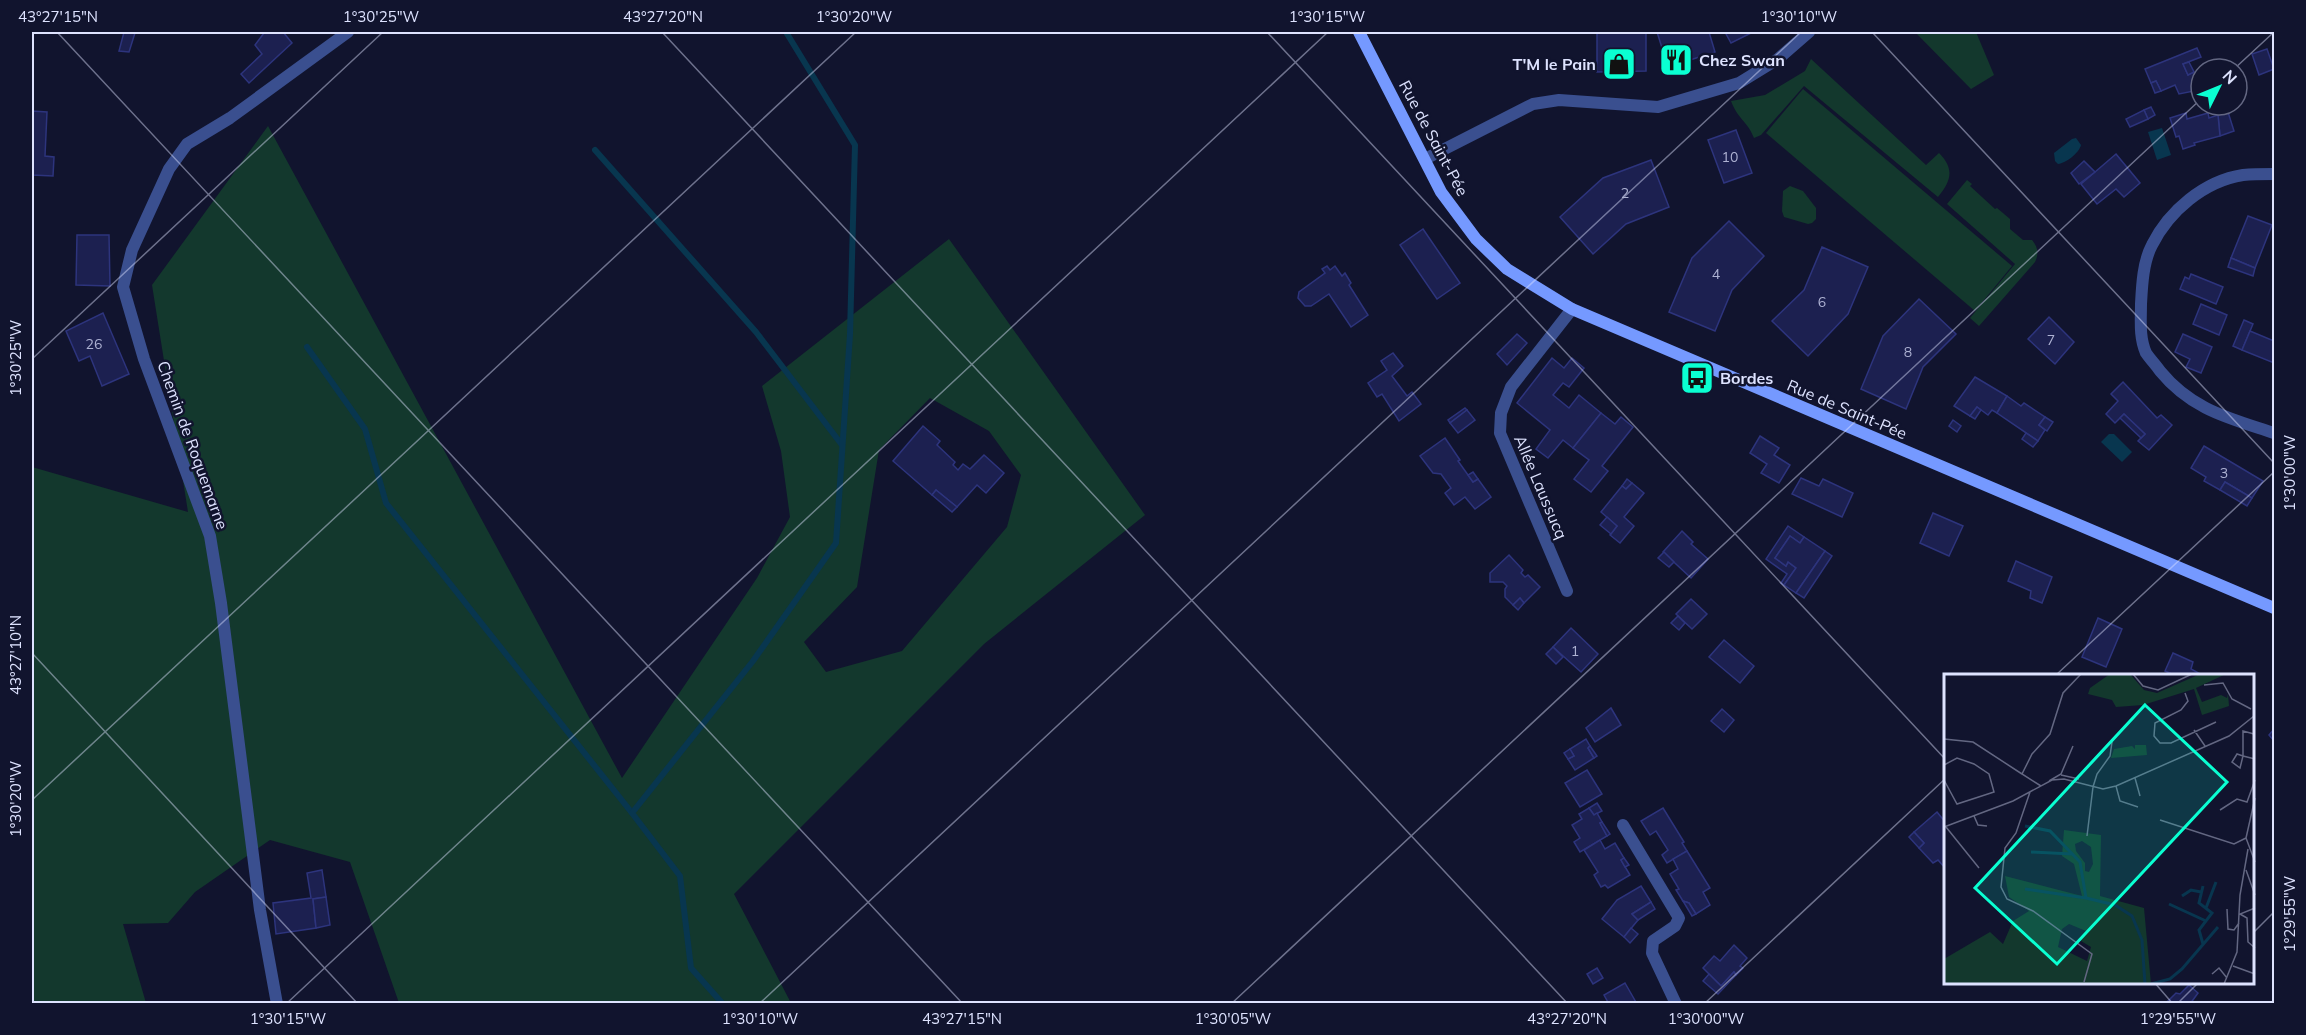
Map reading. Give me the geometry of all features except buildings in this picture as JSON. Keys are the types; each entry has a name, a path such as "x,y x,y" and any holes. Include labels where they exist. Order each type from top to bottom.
{"main road":[{"name":"Rue de Saint-Pée","path":"1359,32 1441,192 1476,239 1507,269 1572,309 2274,608"}],"street":[{"name":"Chemin de Roquemarne","path":"277,1004 260,910 221,603 210,536 144,359 123,287 132,250 169,169 187,144 230,117 348,32"},
{"path":"1425,159 1533,104 1559,100 1658,107 1739,83 1778,59 1809,32"},
{"path":"2274,174 2242,175 2214,184 2189,198 2168,221 2151,246 2144,273 2141,336 2147,354 2168,381 2190,400 2211,412 2274,433"},
{"name":"Allée Laussucq","path":"1567,591 1500,434 1501,413 1511,387 1572,309"},
{"path":"1623,825 1679,918 1675,926 1653,941 1652,953 1676,1004"}],"green space":[{"path":"1915,32 1976,32 1994,75 1971,89"},
{"path":"1811,59 1926,165 1939,153 1947,164 1949,175 1946,186 1938,197 1804,86 1761,135 1754,138 1731,101 1765,95 1805,71"},
{"path":"1803,89 2012,266 1975,311 1766,133"},
{"path":"268,126 622,778 757,578 790,517 781,451 762,386 949,239 1145,515 984,644 734,894 791,1003 399,1003 350,862 270,840 195,892 168,923 123,924 146,1003 32,1004 32,467 188,512 152,285","holes":["930,398 989,431 1021,475 1007,527 902,651 826,672 804,642 857,587 879,450"]},
{"path":"1967,180 1972,184 1970,186 1995,209 1997,208 2010,219 2010,229 2023,240 2032,240 2037,251 2035,262 1979,326 1970,318 2015,264 1947,204"},
{"path":"1790,186 1803,191 1816,208 1816,219 1812,223 1808,224 1784,217 1783,191"}],"water":[{"path":"2162,128 2171,155 2157,160 2148,132"},
{"path":"2076,138 2081,145 2078,151 2068,160 2058,164 2054,153"},
{"path":"2109,434 2114,434 2132,452 2122,462 2101,442"}],"waterway":[{"path":"723,1004 691,968 680,876 632,813 753,661 836,543 850,334 855,145 786,32"},
{"path":"595,150 756,332 842,445"},
{"path":"307,347 365,429 386,503 632,813"}],"place":[{"name":"Chez Swan","path":"1676,60"},
{"name":"T'M le Pain","path":"1619,64"},
{"name":"Bordes","path":"1697,378"}]}
